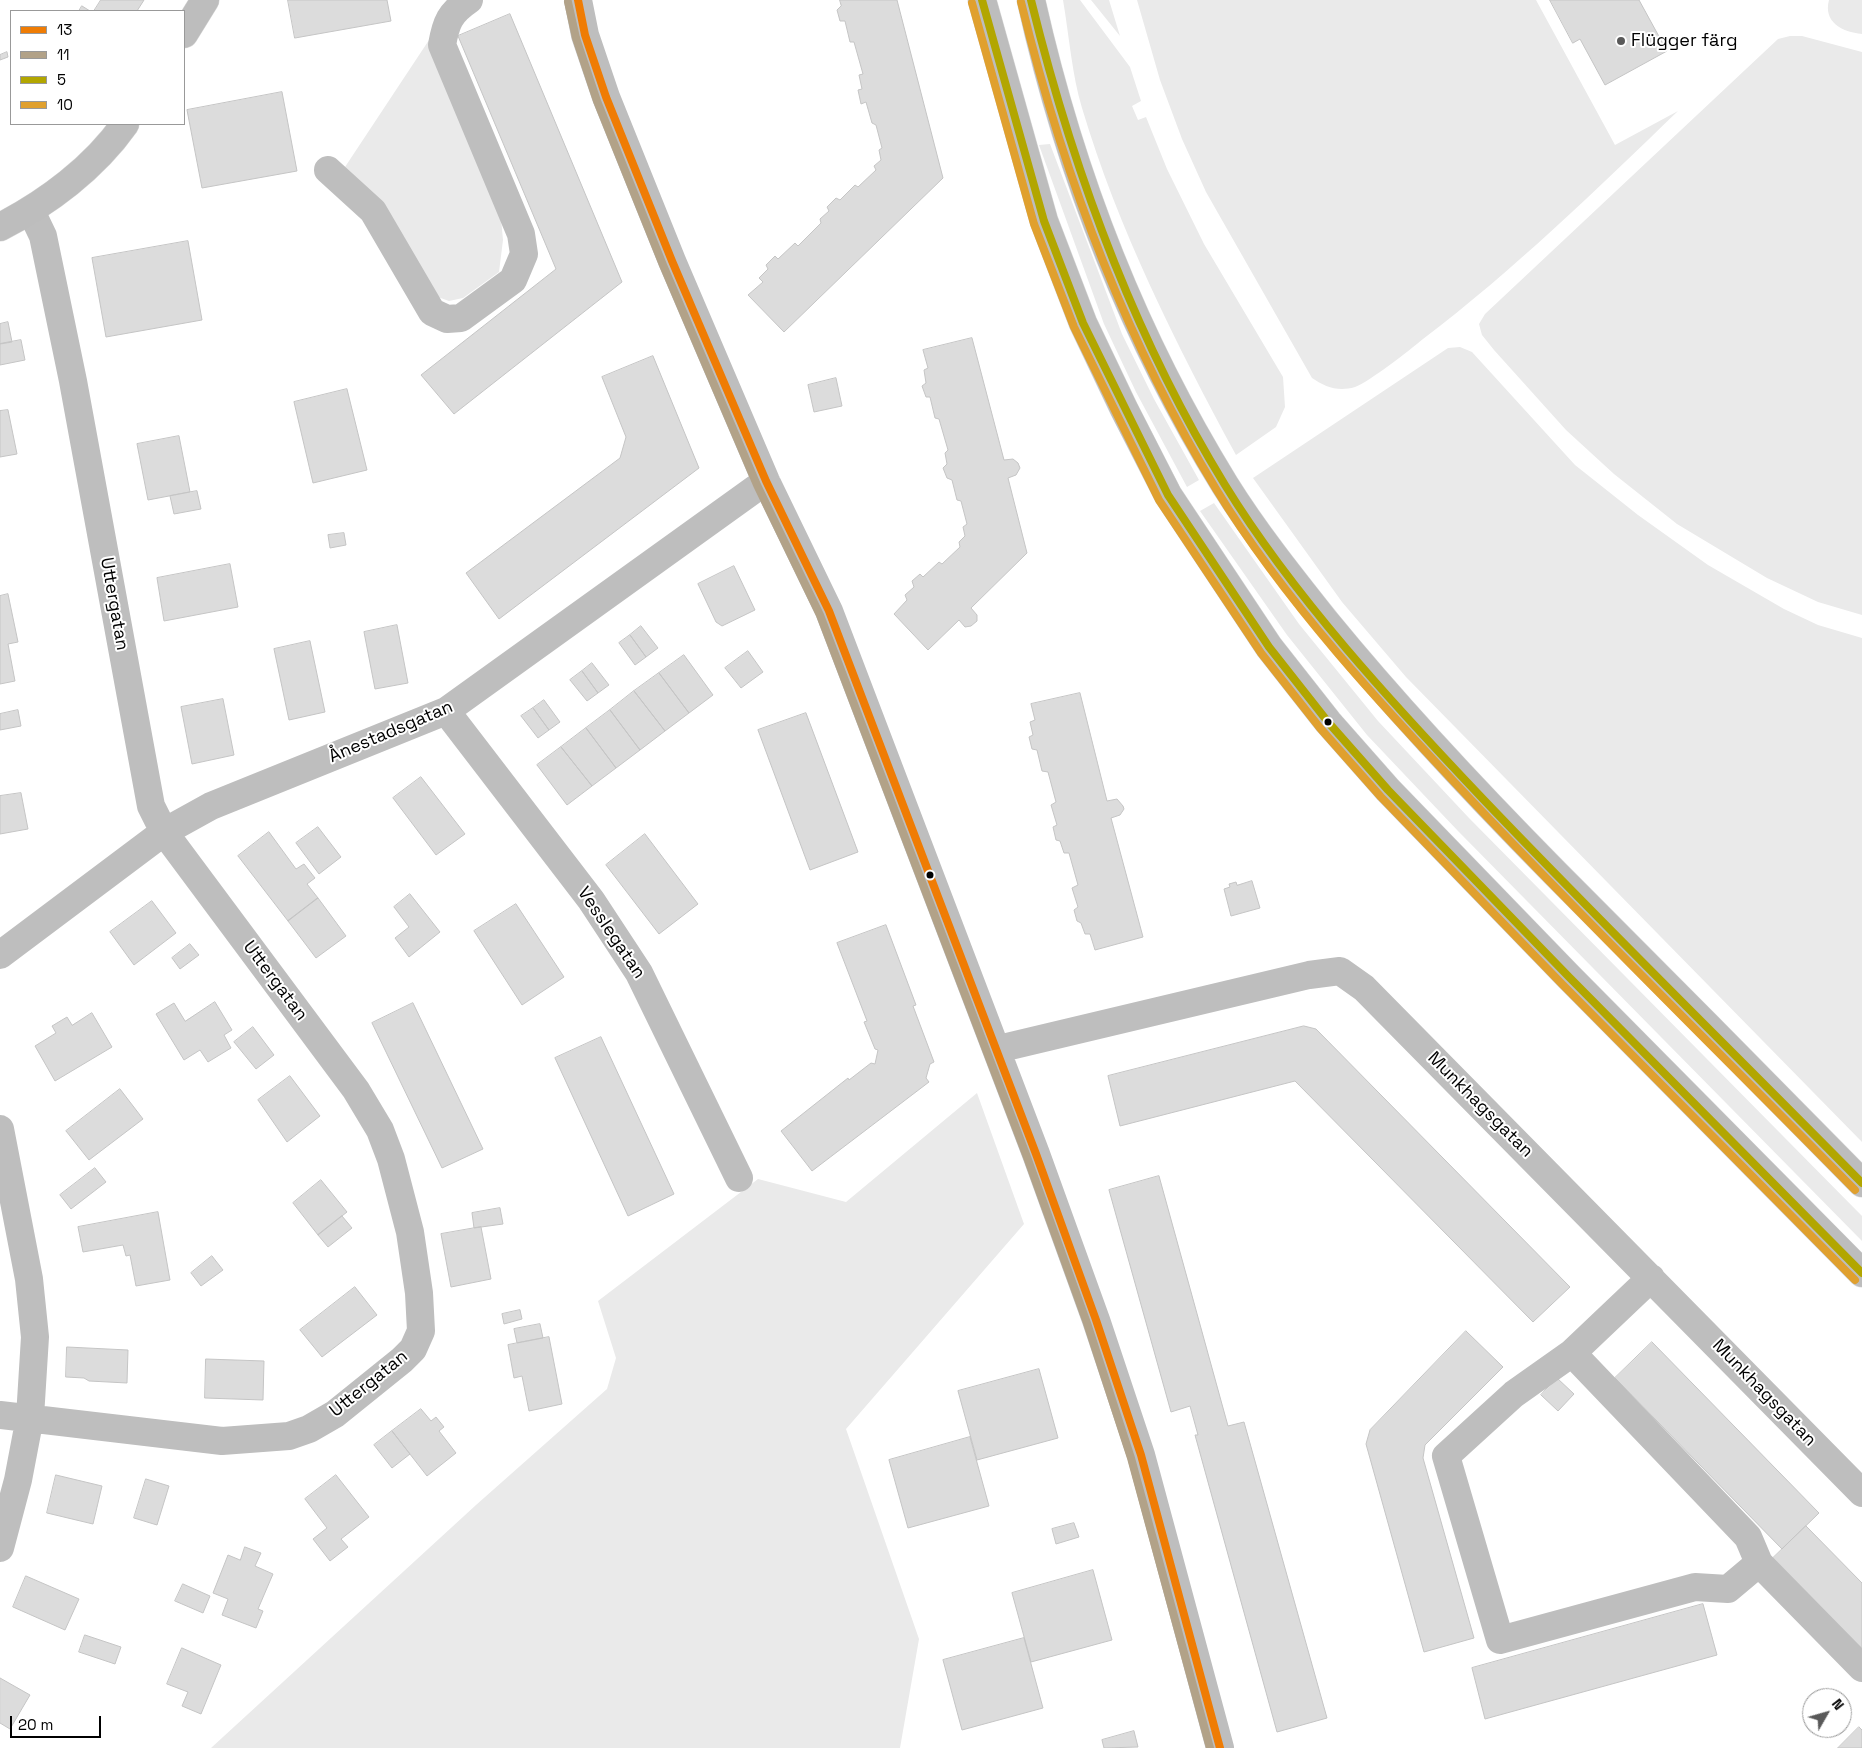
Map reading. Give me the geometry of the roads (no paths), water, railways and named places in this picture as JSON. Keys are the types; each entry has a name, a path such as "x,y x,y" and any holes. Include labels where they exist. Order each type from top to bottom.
{"main road":[{"path":"185,32 205,0"},
{"path":"982,0 1044,221 1083,323 1168,495 1269,647 1328,722 1388,790 1569,977 1862,1272"},
{"path":"1031,0 1043,55 1067,136 1095,217 1131,306 1173,393 1226,486 1290,578 1377,685 1465,782 1862,1183"},
{"path":"0,227 31,211 76,176 123,125"}],"street":[{"path":"328,170 373,211 432,312 447,319 461,318 513,280 524,254 521,234 442,45 445,28 454,10 469,0"},
{"path":"578,0 585,35 606,97 679,278 766,481 829,611 998,1049 1093,1311 1136,1438 1220,1748"},
{"name":"Uttergatan","path":"0,1415 30,1417 222,1441 289,1436 309,1429 334,1414 387,1372 413,1349 421,1331 419,1293 410,1232 391,1159 380,1130 351,1082 164,832 151,806 75,390 43,236 31,211"},
{"name":"Ånestadsgatan","path":"0,955 164,832 211,806 446,712 766,481"},
{"name":"Vesslegatan","path":"446,712 585,892 639,973 739,1178"},
{"name":"Munkhagsgatan","path":"998,1049 1324,971 1340,971 1364,988 1862,1493"},
{"path":"0,1129 10,1233 30,1279 35,1337 30,1417 18,1480 0,1548"},
{"path":"1651,1278 1572,1353 1514,1394 1446,1456 1500,1640 1695,1587 1728,1589 1759,1563"},
{"path":"1572,1353 1748,1537 1759,1563 1862,1668"}],"place":[{"name":"Flügger färg","path":"1621,41"}]}
